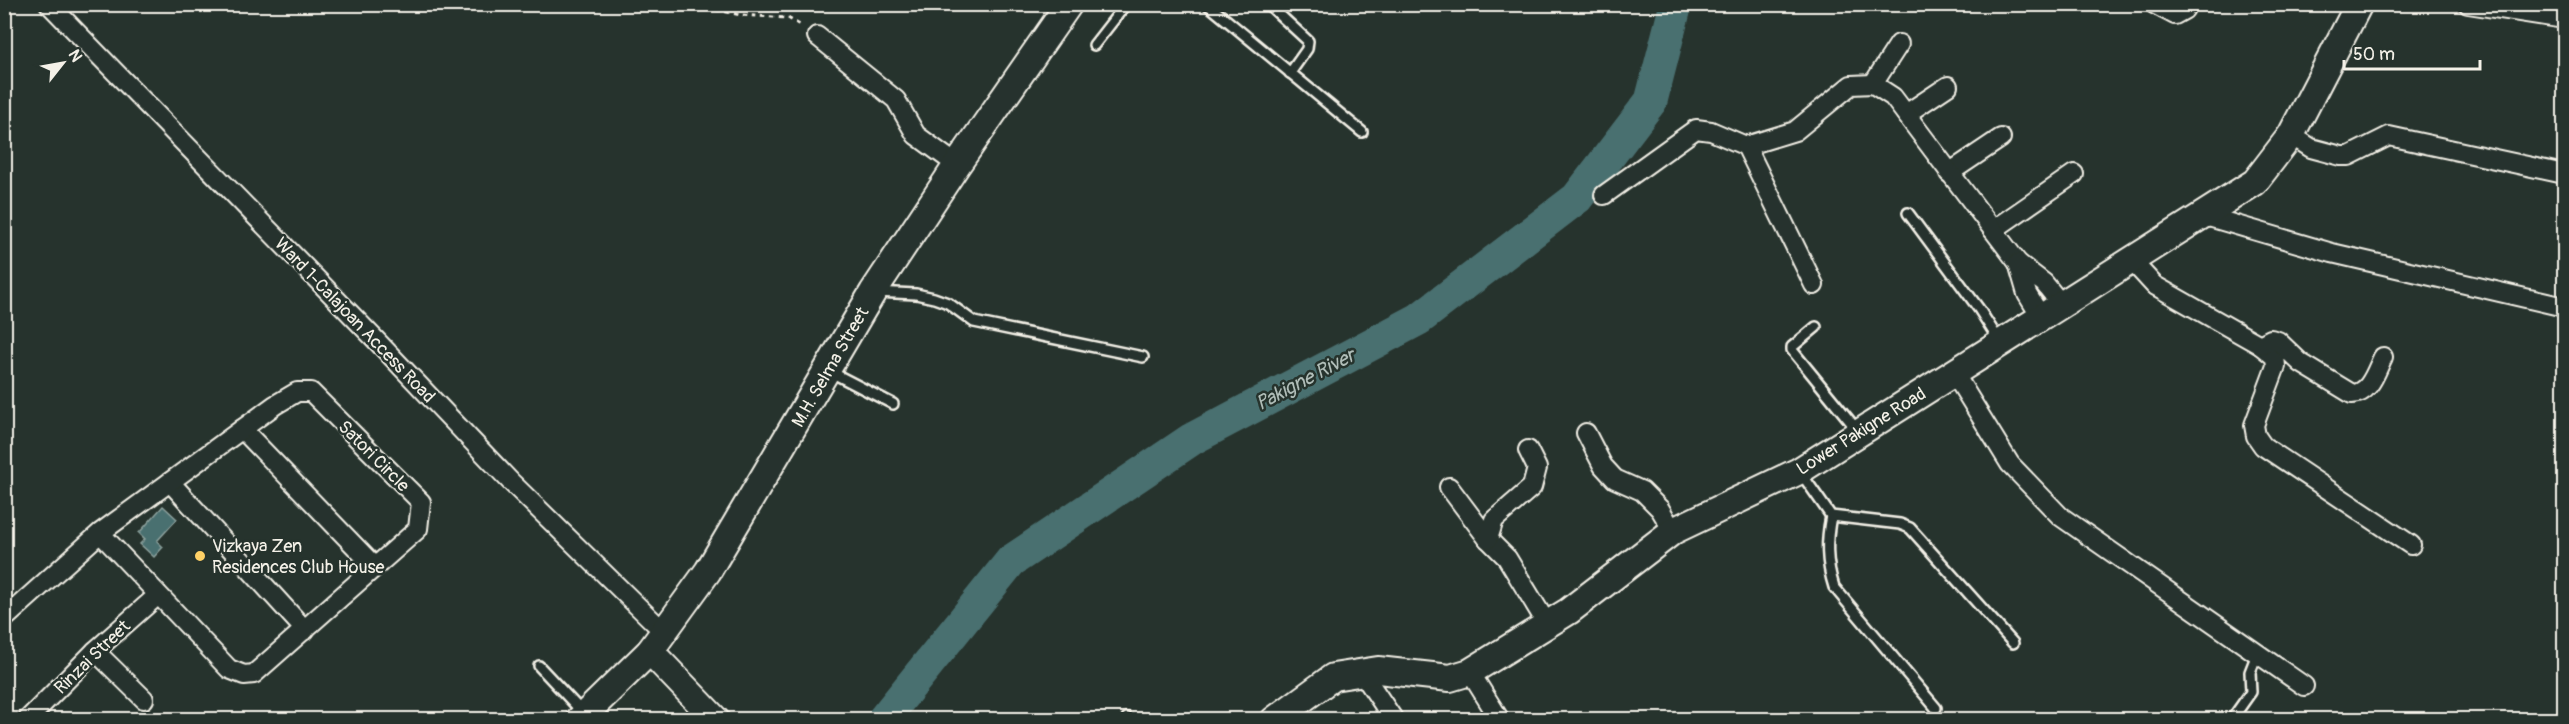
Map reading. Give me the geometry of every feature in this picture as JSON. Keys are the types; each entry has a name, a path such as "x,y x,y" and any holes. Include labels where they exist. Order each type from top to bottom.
{"street":[{"name":"Ward 1-Calajoan Access Road","path":"49,4 373,337 519,490 657,641"},
{"name":"M.H. Selma Street","path":"581,717 657,641 708,571 829,370 873,292 957,165 1069,4"},
{"path":"2154,4 2175,15 2184,10 2188,4"},
{"name":"Lower Pakigne Road","path":"1274,720 1329,680 1361,671 1450,678 1470,672 1569,611 1673,531 1799,471 2255,182 2290,135 2359,4"},
{"path":"2468,4 2565,19"},
{"path":"817,36 896,100 916,135 957,165"},
{"path":"1873,84 1899,44"},
{"path":"1604,195 1696,129 1712,131 1746,146 1795,132 1851,85 1873,84 1893,97 2018,263 2044,283 2051,311"},
{"path":"1906,114 1948,86"},
{"path":"2290,135 2311,148 2341,156 2349,156 2389,136 2565,174"},
{"path":"1950,172 2001,138"},
{"path":"1746,146 1814,285"},
{"path":"1992,230 2074,174"},
{"path":"2202,215 2332,254 2565,307"},
{"path":"2130,260 2154,285 2260,345 2277,361 2254,425 2256,436 2263,446 2410,545"},
{"path":"2260,345 2271,339 2278,341 2301,363 2352,394 2359,394 2364,390 2383,357"},
{"path":"1954,373 2010,464 2060,516 2304,686"},
{"name":"Satori Circle","path":"297,392 311,392 421,502 418,529 254,674 244,675 229,669 100,533 242,429 297,392"},
{"path":"242,429 375,567"},
{"path":"1586,433 1614,479 1642,492 1660,509 1673,531"},
{"path":"1488,539 1494,520 1532,487 1537,468 1528,450"},
{"path":"170,482 305,630"},
{"path":"1449,488 1488,539 1507,558 1547,624"},
{"path":"4,619 100,533"},
{"name":"Rinzai Street","path":"35,717 95,651 158,595"},
{"path":"657,641 716,720"},
{"path":"95,651 144,699"},
{"path":"1361,671 1394,720"},
{"path":"1470,672 1500,720"}],"lane":[{"path":"1094,45 1126,4"},
{"path":"1207,4 1362,132"},
{"path":"1268,4 1308,42 1307,49 1290,73"},
{"path":"1908,213 1979,309 2000,342"},
{"path":"873,292 916,294 934,298 948,303 974,322 1143,357"},
{"path":"1816,327 1792,347 1792,351 1859,433"},
{"path":"829,370 893,404"},
{"path":"1799,471 1832,516 1910,528 2013,644"},
{"path":"1832,516 1826,543 1834,587 1936,708"},
{"path":"2234,716 2251,692 2250,672 2257,654"},
{"path":"539,666 581,717"}],"path":[{"path":"690,4 741,15 788,18 817,36"}],"water":[{"path":"163,506 177,519 157,541 163,547 154,557 140,544 145,539 139,533"}],"waterway":[{"name":"Pakigne River","path":"883,720 1011,561 1192,439 1419,319 1577,198 1651,101 1676,4"}],"place":[{"name":"Vizkaya Zen Residences Club House","path":"200,556"}]}
